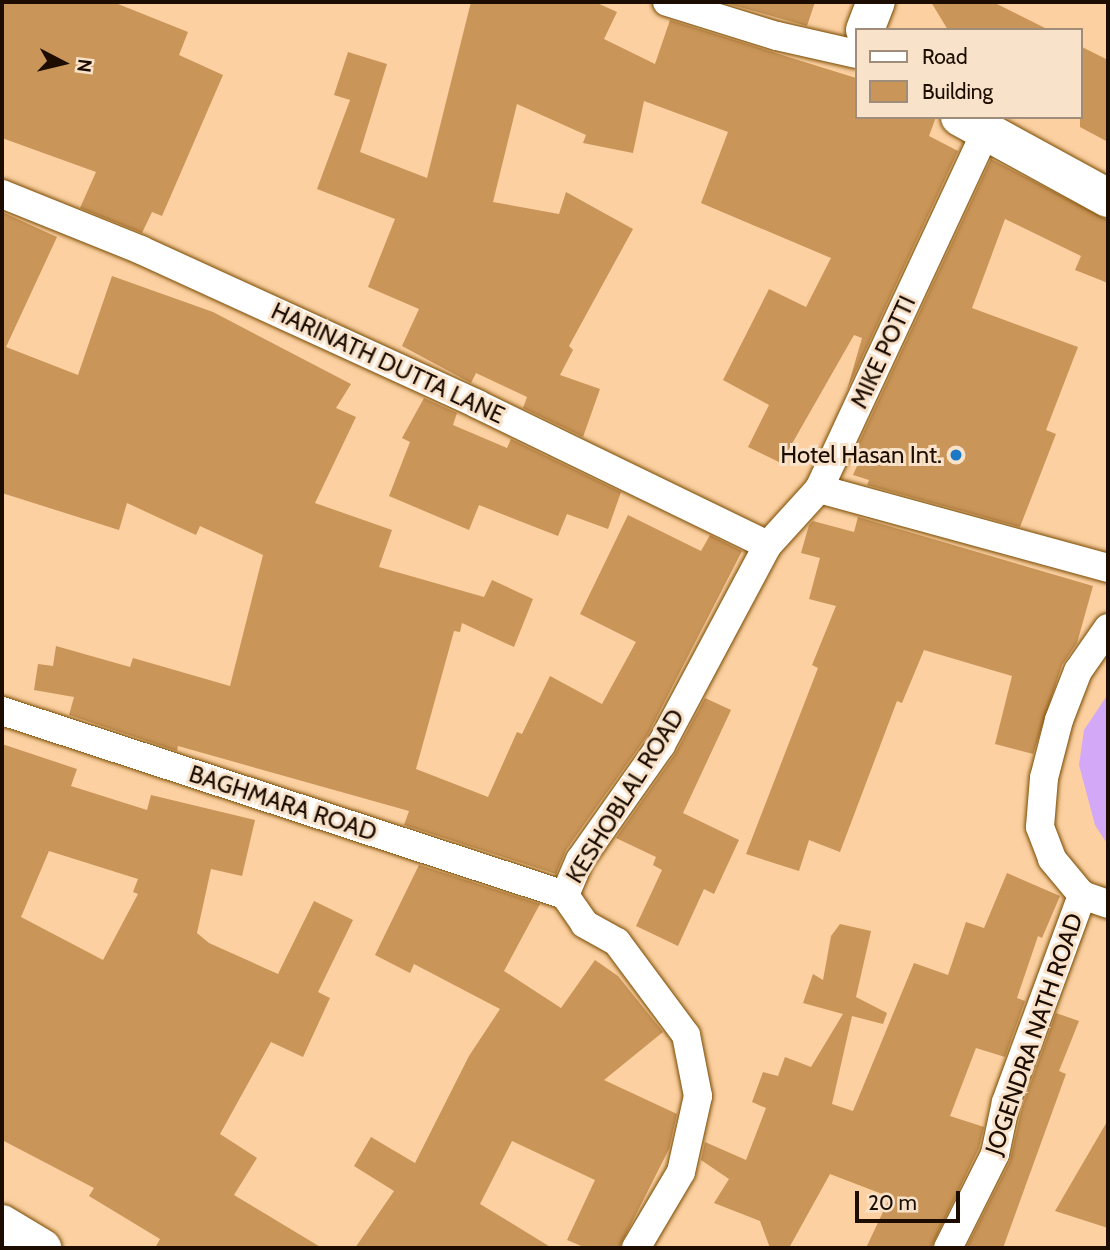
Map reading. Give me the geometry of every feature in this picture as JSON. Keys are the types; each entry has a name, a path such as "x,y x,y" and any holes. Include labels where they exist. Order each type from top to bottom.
{"street":[{"path":"667,2 777,36 855,53"},
{"path":"866,28 876,2"},
{"path":"972,125 1108,198"},
{"name":"MIKE POTTI","path":"818,489 972,125"},
{"name":"HARINATH DUTTA LANE","path":"2,194 141,250 477,404 768,545"},
{"path":"818,489 1108,568"},
{"name":"KESHOBLAL ROAD","path":"636,1248 681,1172 698,1096 686,1035 617,942 585,924 565,895 580,860 661,745 768,545 818,489"},
{"path":"1108,628 1078,671 1044,778 1040,827 1052,859 1082,895 1108,904"},
{"name":"BAGHMARA ROAD","path":"2,711 565,895"},
{"name":"JOGENDRA NATH ROAD","path":"948,1248 995,1154 1006,1102 1082,895"},
{"path":"2,1224 41,1248"}],"shaded area":[{"path":"1108,694 1108,845 1095,825 1079,765 1084,730"}],"building":[{"path":"2,2 113,2 188,32 179,55 223,75 162,216 152,212 142,233 80,208 96,172 2,138"},
{"path":"471,2 595,2 617,12 604,39 655,64 670,20 855,78 855,119 935,119 929,136 958,151 847,390 862,338 854,335 781,463 748,447 769,405 723,380 769,289 806,307 831,258 701,203 728,132 644,101 633,153 583,143 586,135 517,104 493,202 559,214 566,192 633,229 569,346 573,350 560,375 600,389 583,437 523,408 527,397 476,373 471,383 402,346 419,309 368,287 395,219 317,189 350,100 334,95 348,52 387,64 360,152 427,178"},
{"path":"722,2 815,2 807,26"},
{"path":"931,2 993,2 1045,28 947,28"},
{"path":"1082,47 1108,60 1108,142 1080,127"},
{"path":"991,159 1108,220 1108,283 1075,270 1081,256 1005,219 972,308 1078,347 1046,430 1056,434 1020,527 867,485 869,480 853,475 862,455 855,451"},
{"path":"2,212 57,237 6,347 78,375 112,276 213,312 351,384 336,408 356,417 315,503 392,530 379,567 484,597 492,580 533,599 514,647 462,623 460,632 454,631 416,769 488,797 517,732 522,734 550,676 602,704 636,642 580,614 628,515 701,551 710,535 742,551 647,736 566,850 556,874 404,825 409,811 178,746 177,751 69,715 74,697 34,690 38,664 53,666 56,646 130,667 133,658 230,686 263,555 200,526 196,535 127,503 119,530 2,493"},
{"path":"424,398 457,413 453,425 507,448 511,439 621,492 608,529 567,514 558,536 479,505 469,530 389,496 410,442 402,438"},
{"path":"858,517 1093,586 1077,643 1062,665 1033,754 995,744 1012,676 924,650 902,703 897,701 840,852 809,840 799,871 746,854 818,668 812,665 836,606 809,599 820,558 801,553 809,525 813,521 854,532"},
{"path":"705,698 731,710 683,813 739,840 714,894 704,889 678,946 636,926 662,870 653,865 656,857 616,838 675,754"},
{"path":"2,744 77,769 71,786 147,810 151,795 255,820 242,876 211,869 197,933 209,943 278,974 314,901 353,920 318,992 330,998 303,1057 271,1042 220,1134 257,1158 234,1195 322,1248 155,1248 160,1239 89,1196 94,1188 2,1140","holes":["49,851 138,879 133,892 138,894 103,960 21,917"]},
{"path":"419,865 540,904 504,971 561,1008 595,960 618,976 663,1032 604,1080 677,1114 669,1149 619,1248 586,1248 567,1240 595,1180 512,1141 480,1204 552,1248 355,1248 394,1191 354,1166 371,1137 415,1163 469,1056 500,1009 414,964 410,973 375,955"},
{"path":"1007,873 1060,896 1042,938 1038,936 1017,998 1025,1001 1005,1057 976,1048 950,1116 984,1127 979,1148 931,1248 866,1248 890,1197 830,1174 789,1248 770,1248 760,1221 714,1203 729,1179 701,1160 705,1142 746,1160 766,1108 752,1102 763,1072 778,1076 785,1057 811,1067 843,1014 803,1003 813,974 823,980 831,936 840,924 871,931 856,997 887,1013 883,1024 852,1016 832,1104 853,1111 914,963 948,975 966,922 984,928"},
{"path":"1056,1013 1079,1021 1059,1071 1066,1074 1003,1248 966,1248 1010,1161 1022,1107"},
{"path":"1108,1120 1108,1228 1055,1211"}],"place":[{"name":"Hotel Hasan Int.","path":"956,455"}]}
